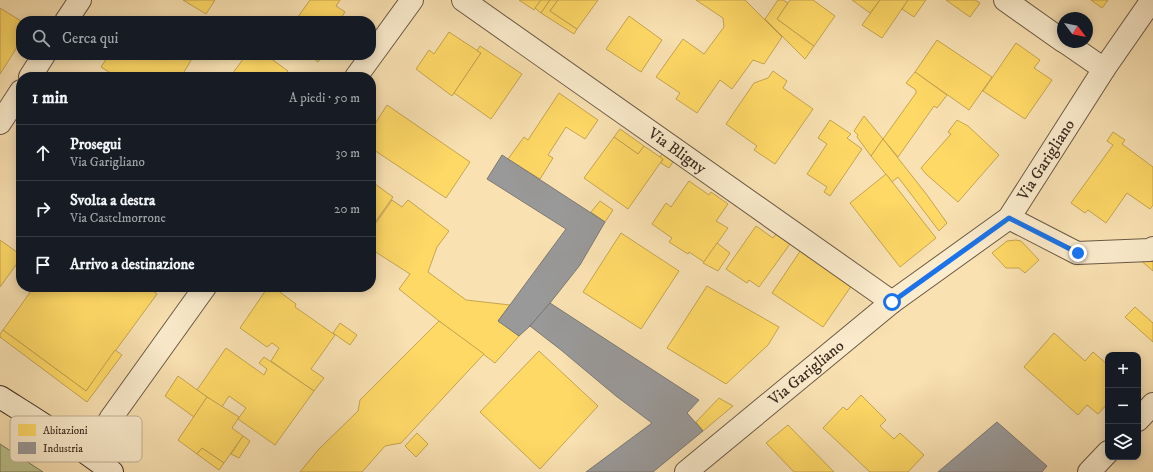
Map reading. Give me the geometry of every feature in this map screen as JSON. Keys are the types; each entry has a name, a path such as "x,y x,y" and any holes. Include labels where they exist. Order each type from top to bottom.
{"street":[{"path":"69,16 80,0"},
{"path":"376,50 412,0"},
{"name":"Via Bligny","path":"463,0 892,302"},
{"path":"1005,0 1057,36"},
{"name":"Via Garigliano","path":"686,472 892,302 1009,218 1104,69 1152,0"},
{"path":"1074,48 1104,69"},
{"path":"33,72 41,60"},
{"path":"360,72 368,60"},
{"path":"0,123 16,99"},
{"path":"1009,218 1078,253 1150,250 1153,248"},
{"path":"112,416 201,292"},
{"path":"0,397 31,416"},
{"path":"1141,417 1153,404"},
{"path":"1089,472 1105,455"},
{"path":"99,462 112,472"}],"green space":[{"path":"0,444 10,451 10,462 28,462 43,472 0,472"}],"building: Abitazioni":[{"path":"183,0 215,0 206,14"},
{"path":"310,0 340,0 336,6 345,12 342,16 299,16"},
{"path":"519,0 541,0 534,10"},
{"path":"541,0 550,0 541,13 535,8"},
{"path":"550,0 558,0 550,11 577,29 574,34 541,13"},
{"path":"558,0 598,0 577,29 550,11"},
{"path":"696,0 745,0 782,37 764,64 753,60 732,89 720,80 697,113 676,99 680,93 656,77 683,39 704,54 724,27 723,18"},
{"path":"778,0 783,0 788,3 777,19 814,46 805,59 765,19"},
{"path":"790,0 813,0 835,16 814,46 777,19"},
{"path":"852,0 880,0 870,13"},
{"path":"880,0 908,0 882,38 862,25"},
{"path":"908,0 926,0 914,17 902,9"},
{"path":"946,0 975,0 980,3 970,17"},
{"path":"1091,0 1108,0 1102,8"},
{"path":"0,8 16,18 16,49 0,74"},
{"path":"629,16 662,40 641,72 606,49"},
{"path":"449,32 481,53 452,96 416,69 429,50 434,54"},
{"path":"937,40 992,77 969,110 915,72"},
{"path":"1016,43 1040,60 1034,68 1052,80 1025,119 983,91"},
{"path":"480,46 522,74 491,119 454,93 481,53 477,51"},
{"path":"106,60 191,60 184,72 109,72 101,67"},
{"path":"242,60 273,60 288,71 287,72 234,72"},
{"path":"773,71 787,81 783,88 813,109 775,164 754,150 757,146 726,124 754,83 768,78"},
{"path":"915,72 947,95 937,108 934,106 898,157 883,139 916,93 916,90 906,83"},
{"path":"559,93 598,120 585,139 566,127 548,155 553,158 540,179 508,159 524,137 528,140"},
{"path":"387,105 470,162 446,198 376,151 376,122"},
{"path":"864,116 883,139 871,156 854,131"},
{"path":"830,120 851,134 847,138 862,149 830,196 824,192 827,187 807,174 827,144 818,138"},
{"path":"957,120 968,126 999,155 958,202 921,168 951,134 948,132"},
{"path":"620,129 644,146 638,154 614,137"},
{"path":"1113,132 1125,140 1122,144 1153,167 1153,205 1150,209 1127,193 1106,223 1088,210 1085,213 1071,203 1113,145 1107,141"},
{"path":"614,137 638,154 644,146 663,159 628,209 584,178"},
{"path":"883,139 947,223 939,231 898,177 892,182 871,156"},
{"path":"668,145 679,153 669,168 661,163 663,159 660,157"},
{"path":"886,174 936,238 900,267 850,203"},
{"path":"689,181 709,195 711,192 728,204 716,221 728,228 704,262 689,252 688,254 669,242 672,238 652,224 666,203 671,207"},
{"path":"376,185 393,197 376,221"},
{"path":"392,200 402,207 408,200 449,231 437,247 428,272 466,300 510,305 498,321 519,336 495,363 399,289 410,274 376,252 376,223"},
{"path":"600,201 613,210 605,222 591,212"},
{"path":"756,226 773,238 776,234 790,244 759,287 749,280 747,283 726,269"},
{"path":"621,233 679,271 641,329 583,292"},
{"path":"0,240 16,251 16,265 0,287"},
{"path":"1007,241 1021,241 1039,260 1025,273 1019,268 1006,268 992,253"},
{"path":"717,243 730,253 718,271 703,263"},
{"path":"801,250 852,285 823,327 772,293"},
{"path":"1153,255 1153,271 1139,259"},
{"path":"707,286 779,327 768,345 726,384 667,348"},
{"path":"30,292 154,292 157,294 86,391 3,330"},
{"path":"265,292 280,292 296,304 295,307 335,335 311,369 324,378 314,391 271,361 279,348 272,343 267,347 240,328"},
{"path":"1135,307 1153,323 1153,342 1125,317"},
{"path":"439,321 484,354 401,443 385,446 362,472 300,472 318,450 358,411 360,400"},
{"path":"340,323 357,335 350,345 333,333"},
{"path":"3,330 86,391 115,350 122,355 87,402 0,337"},
{"path":"1054,333 1085,361 1093,352 1105,362 1105,406 1098,414 1087,405 1078,415 1024,367"},
{"path":"226,348 264,375 267,369 259,363 264,357 314,391 275,445 238,419 246,408 229,396 222,407 197,390"},
{"path":"539,351 598,406 540,469 480,412"},
{"path":"178,376 207,397 194,417 165,396"},
{"path":"861,395 886,420 880,426 894,439 900,433 924,455 908,472 870,472 823,428 843,407 847,410"},
{"path":"207,397 239,417 232,428 243,436 224,463 202,448 197,454 178,440"},
{"path":"719,398 733,406 703,431 696,422"},
{"path":"788,425 834,472 794,472 766,443"},
{"path":"417,433 428,444 416,457 405,446"},
{"path":"243,436 250,441 239,458 231,454"},
{"path":"202,448 224,463 219,470 197,454"}],"building: Industria":[{"path":"502,155 605,222 580,265 550,303 519,336 498,321 566,229 487,179"},
{"path":"550,303 699,400 687,413 703,431 653,472 586,472 652,423 616,396 530,326"},
{"path":"997,422 1047,466 1042,472 938,472"}],"route":[{"path":"892,302 1009,218 1078,253"}]}
